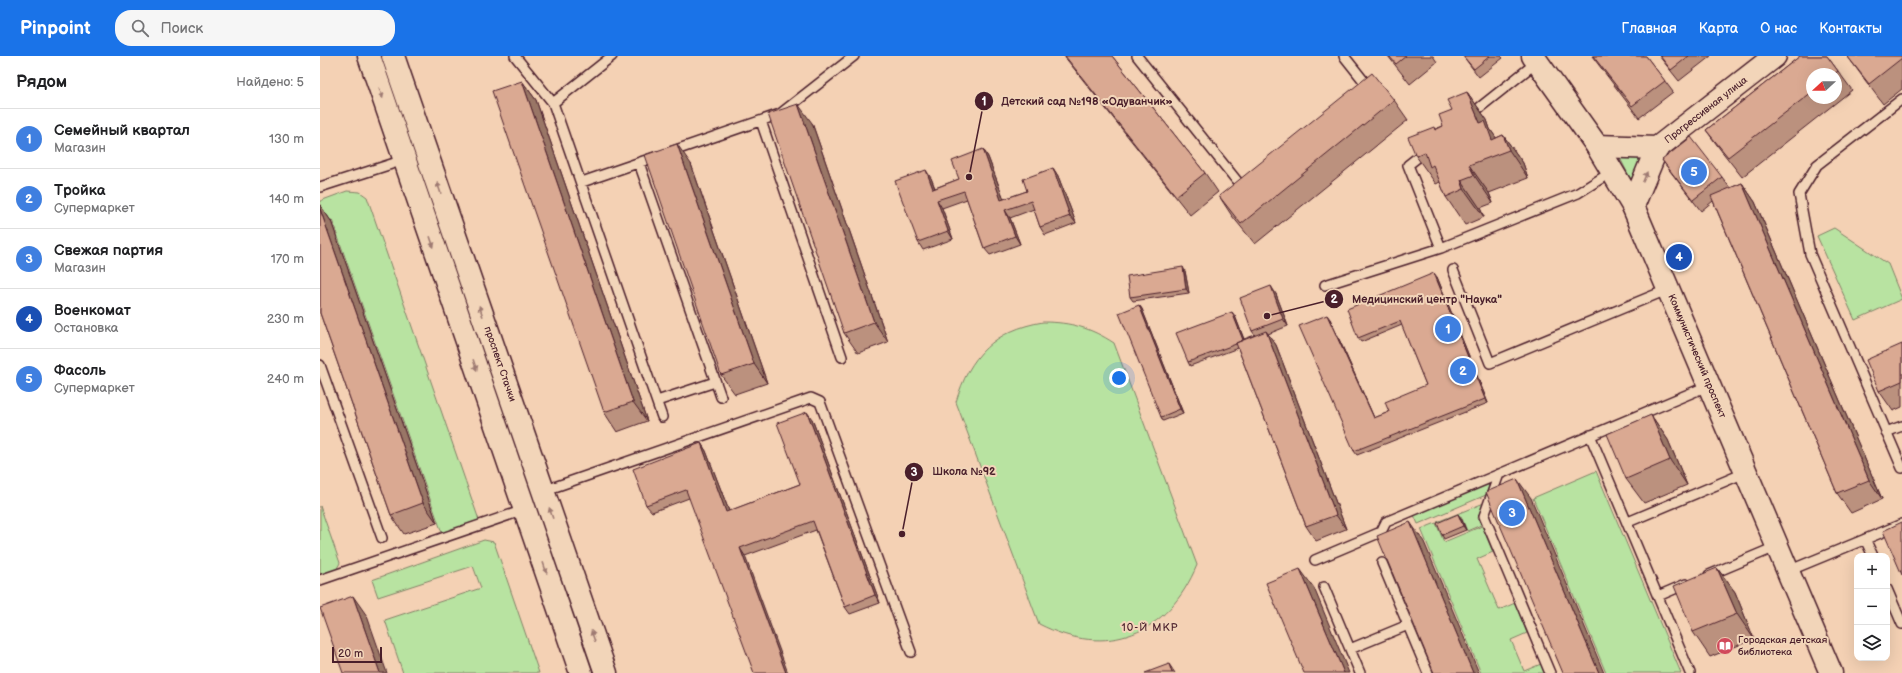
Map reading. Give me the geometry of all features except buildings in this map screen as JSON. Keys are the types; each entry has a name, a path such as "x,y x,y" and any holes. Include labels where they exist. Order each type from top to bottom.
{"main road":[{"path":"369,56 581,673"},
{"name":"проспект Стачки","path":"393,56 606,673"},
{"name":"Прогрессивная улица","path":"1657,148 1775,56"},
{"name":"Коммунистический проспект","path":"1535,59 1597,146 1633,206 1831,673"},
{"path":"1597,146 1657,148 1633,206"}],"lane":[{"path":"515,56 553,103 582,182 662,417"},
{"path":"553,103 602,59 612,56"},
{"path":"582,182 780,114 854,56"},
{"path":"1137,56 1241,186 1253,176"},
{"path":"1344,56 1367,86 1355,95"},
{"path":"1460,123 1535,59"},
{"path":"1902,99 1817,165 1799,194 1810,254 1902,468"},
{"path":"761,121 842,357"},
{"path":"1437,142 1408,165 1441,248"},
{"path":"320,187 404,160"},
{"path":"639,163 721,397"},
{"path":"1325,285 1441,248 1578,193 1613,171"},
{"path":"1452,270 1490,362 1669,289"},
{"path":"320,365 382,538"},
{"path":"657,401 715,382"},
{"path":"1315,560 1381,532 1386,522 1710,385"},
{"path":"543,491 810,398 820,402 911,652"},
{"path":"1886,432 1902,426"},
{"path":"1590,435 1628,522 1690,673"},
{"path":"1628,522 1747,472"},
{"path":"1498,474 1484,516 1550,673"},
{"path":"320,580 524,510"},
{"path":"1788,571 1902,524"},
{"path":"1866,539 1872,553"},
{"path":"1658,596 1778,546"},
{"path":"1382,563 1428,673"},
{"path":"1324,587 1360,673"},
{"path":"1890,596 1902,624"},
{"path":"1350,649 1408,625"}],"green space":[{"path":"1644,153 1635,182 1631,180 1620,158 1622,155"},
{"path":"347,191 360,192 367,197 479,520 442,533 332,220 320,224 320,201"},
{"path":"1834,228 1888,264 1902,299 1855,320 1817,236"},
{"path":"1043,322 1063,323 1080,327 1097,333 1114,343 1197,565 1185,589 1170,609 1152,624 1133,634 1111,639 1088,639 1064,634 1039,624 956,402 968,371 986,348 1011,331"},
{"path":"1596,471 1681,673 1606,673 1533,498"},
{"path":"1490,482 1486,495 1418,524 1414,515"},
{"path":"1484,503 1478,518 1481,525 1467,531 1461,516 1439,526 1437,522"},
{"path":"320,506 340,563 336,570 324,575 320,573"},
{"path":"1436,523 1444,542 1482,526 1493,552 1477,559 1499,610 1515,603 1527,633 1511,640 1524,671 1541,664 1544,673 1481,673 1421,529"},
{"path":"484,540 494,542 539,673 403,673 385,620 481,588 473,566 378,597 372,580"}],"place":[{"name":"Фасоль","path":"1694,172"},
{"name":"Детский сад №198 «Одуванчик»","path":"969,177"},
{"name":"Военкомат","path":"1679,257"},
{"name":"Медицинский центр \"Наука\"","path":"1267,316"},
{"name":"Семейный квартал","path":"1448,329"},
{"name":"Тройка","path":"1463,371"},
{"name":"Свежая партия","path":"1512,513"},
{"name":"Школа №92","path":"902,534"},
{"name":"Городская детская библиотека","path":"1725,646"}],"district":[{"name":"10-Й МКР","path":"1150,627"}]}
